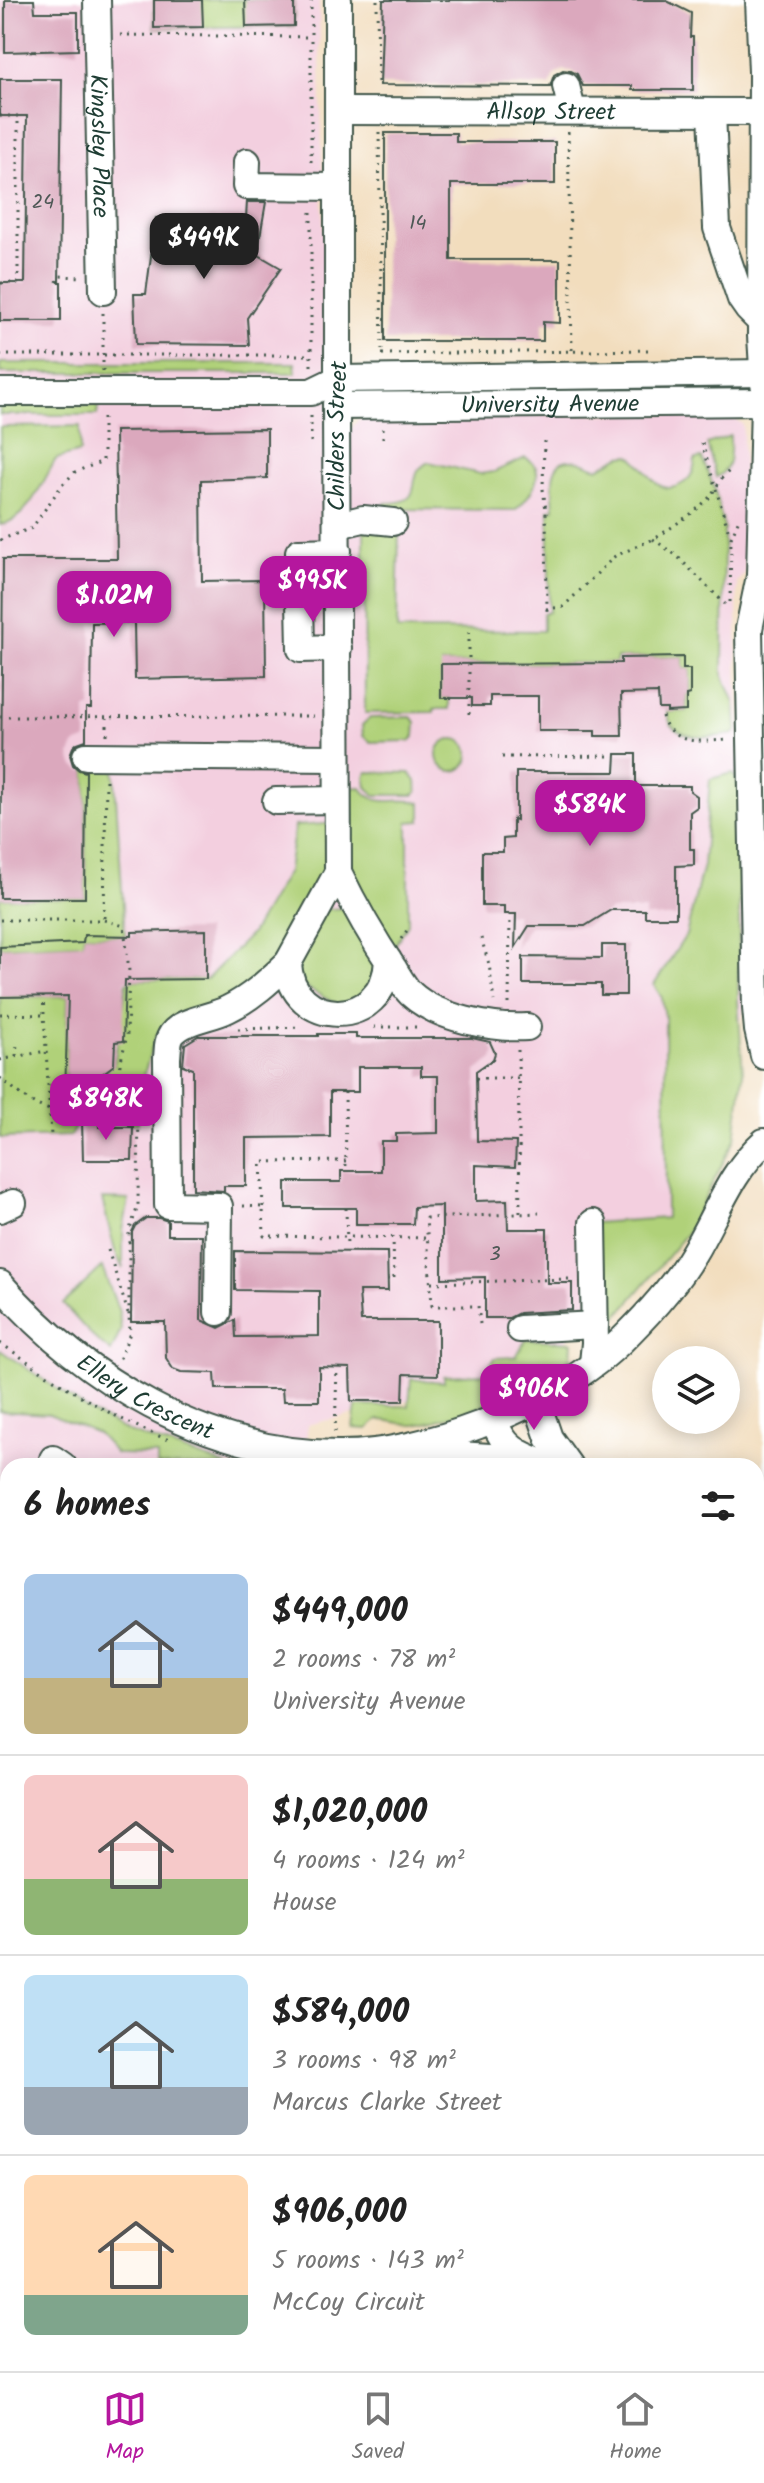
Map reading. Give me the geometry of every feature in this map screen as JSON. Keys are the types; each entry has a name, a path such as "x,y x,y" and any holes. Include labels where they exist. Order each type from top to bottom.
{"street":[{"name":"Kingsley Place","path":"97,0 102,285"},
{"name":"Childers Street","path":"338,0 338,872"},
{"path":"759,0 764,384"},
{"name":"Allsop Street","path":"339,111 569,108 762,112"},
{"path":"712,112 717,231 741,299 761,322"},
{"path":"247,162 246,186 338,187"},
{"name":"University Avenue","path":"338,379 382,366 764,373"},
{"path":"0,392 311,392 338,379"},
{"path":"764,402 760,576 764,606"},
{"name":"University Avenue","path":"336,406 764,402"},
{"path":"338,648 301,649 299,552 338,538 363,519 393,522"},
{"path":"760,576 749,629 756,1008 764,1056"},
{"path":"96,756 337,758"},
{"path":"276,801 336,800"},
{"path":"338,872 355,907 393,953 410,994 438,1010 523,1037"},
{"path":"218,1312 219,1206 168,1205 169,1039 185,1024 230,1009 288,963 338,872"},
{"path":"288,963 295,987 308,1002 329,1013 344,1014 365,1005 380,991 393,953"},
{"name":"Ellery Crescent","path":"0,1284 41,1328 87,1367 141,1402 223,1434 292,1451 375,1450 448,1435 494,1420 536,1400 626,1337 692,1256 739,1171 764,1142"},
{"path":"593,1223 593,1363"},
{"path":"520,1329 595,1325"},
{"path":"536,1400 549,1438 563,1458"},
{"path":"494,1420 506,1444 530,1458"},
{"path":"375,1450 491,1458"}],"path":[{"path":"311,0 311,442"},
{"path":"377,0 382,366 572,350 657,350"},
{"path":"112,34 311,37"},
{"path":"569,108 572,350"},
{"path":"0,116 18,116 18,283 0,283"},
{"path":"0,540 32,528 75,472 103,461 102,285 59,276 57,282"},
{"path":"0,355 311,355"},
{"path":"383,406 383,442"},
{"path":"544,441 546,611 563,607 612,558 653,539 695,511 732,468"},
{"path":"702,443 728,529"},
{"path":"653,539 677,556 725,604"},
{"path":"469,630 469,714"},
{"path":"0,717 327,716"},
{"path":"662,716 667,727 680,739 750,747"},
{"path":"104,920 96,756 107,718"},
{"path":"502,757 612,756"},
{"path":"509,1004 510,914"},
{"path":"0,920 104,920 124,926 127,1035 116,1082"},
{"path":"393,953 408,929"},
{"path":"481,938 489,964 494,1009"},
{"path":"43,996 51,1136"},
{"path":"0,1014 43,1015"},
{"path":"520,1214 518,1078 523,1037"},
{"path":"16,1056 17,1043"},
{"path":"0,1060 46,1051"},
{"path":"0,1078 44,1110 51,1111 63,1111 107,1079 135,1089 139,1095 138,1206 129,1232 130,1333 99,1409"},
{"path":"476,1078 518,1078"},
{"path":"345,1092 346,1171"},
{"path":"346,1161 261,1162 264,1236 428,1238"},
{"path":"219,1206 263,1207"},
{"path":"346,1208 347,1247"},
{"path":"480,1324 478,1306 432,1306 426,1218 539,1213"},
{"path":"393,1237 394,1279"},
{"path":"108,1250 129,1316"},
{"path":"423,1277 430,1278"},
{"path":"387,1279 400,1280"},
{"path":"431,1283 594,1279"},
{"path":"337,1368 337,1452"}],"shaded area":[{"path":"0,0 319,0 326,362 349,431 358,420 368,415 730,414 743,425 745,573 737,582 737,667 749,989 688,1232 530,1372 307,1425 307,1458 0,1458"}],"green space":[{"path":"154,0 294,0 294,26 154,28"},
{"path":"0,363 295,363 296,373 0,373"},
{"path":"0,404 98,405 97,415 0,415"},
{"path":"80,426 80,452 56,459 27,508 10,522 0,525 0,427"},
{"path":"730,436 728,465 716,477 707,444"},
{"path":"629,455 658,485 666,488 685,482 693,472 695,459 702,458 715,490 724,528 723,674 735,703 737,729 734,734 693,736 684,734 670,722 667,712 686,711 686,695 690,694 690,669 683,669 683,657 617,658 616,663 442,664 441,698 449,698 449,709 365,713 364,528 399,528 397,630 543,631 543,613 549,612 549,510 554,509 555,470 564,461 575,460 598,468"},
{"path":"525,458 533,463 537,476 531,492 515,510 385,509 385,503 408,499 416,474 429,462 480,474 494,472"},
{"path":"411,717 416,722 415,736 410,741 371,742 363,736 362,725 370,718"},
{"path":"453,739 464,744 469,755 464,766 453,771 442,766 437,755 442,744"},
{"path":"114,766 125,936 84,935 83,943 0,947 0,898 85,898 86,767"},
{"path":"368,772 410,773 416,781 417,792 414,795 375,795 367,787 365,776"},
{"path":"733,773 741,788 738,1001 743,1074 735,1139 688,1232 595,1343 593,1223 666,1218 665,1017 662,998 654,985 686,935 703,865 710,779"},
{"path":"361,787 367,794 381,800 421,803 421,821 408,822 408,924 393,948 355,883 348,858 346,788"},
{"path":"338,823 318,910 355,907 388,960 351,1012 292,980 156,1035 141,1084 138,1124 79,1120 70,1136 0,1138 0,997 68,996 65,1101 85,1092 85,1087 107,1071 107,1065 114,1065 127,983 132,980 207,979 251,934 288,871 295,826"},
{"path":"102,1199 129,1200 123,1230 123,1269 115,1251"},
{"path":"102,1267 119,1312 121,1330 111,1352 63,1304"},
{"path":"526,1339 572,1342 571,1358 515,1390 457,1415 415,1425 378,1420 367,1429 353,1428 356,1406 409,1406 411,1379 444,1382 444,1376 484,1374 495,1358 516,1357"},
{"path":"0,1350 95,1415 129,1432 205,1458 116,1454 97,1433 49,1414 0,1411"}],"building":[{"path":"5,0 34,0 35,12 78,12 78,50 5,52"},
{"path":"154,0 202,0 203,27 154,28"},
{"path":"245,0 294,0 294,26 246,27"},
{"path":"383,0 665,0 691,13 693,90 583,86 577,74 563,70 554,75 550,86 380,85"},
{"path":"0,79 62,79 61,321 0,321 0,283 25,283 27,116 0,116"},
{"path":"385,133 456,133 456,142 555,142 555,184 451,184 451,260 560,260 560,323 543,322 543,341 385,341"},
{"path":"247,202 266,202 257,254 281,268 247,318 249,345 136,344 134,294 146,294 156,218 246,218"},
{"path":"267,429 267,478 201,480 202,581 265,580 266,676 135,679 134,622 92,623 91,708 86,708 86,740 77,743 70,755 73,765 86,772 85,898 0,898 3,559 117,559 115,431"},
{"path":"683,657 683,669 690,669 686,711 667,712 667,709 659,709 658,693 621,694 622,736 595,736 595,731 538,731 538,696 490,696 490,706 472,706 472,698 441,698 441,664 621,663 621,658"},
{"path":"616,754 636,754 636,786 690,786 690,791 697,796 697,807 690,812 690,849 694,849 694,865 676,866 676,917 645,917 645,910 611,910 585,926 529,926 515,948 516,914 504,914 504,906 482,906 482,852 503,852 503,839 513,838 516,772 615,772"},
{"path":"206,930 206,979 125,980 123,1041 115,1042 114,1065 85,1087 85,1092 65,1094 68,996 0,997 0,947 83,943 84,935 132,936 132,932"},
{"path":"602,945 626,945 626,995 601,995 601,984 523,984 523,957 602,958"},
{"path":"356,1034 356,1038 472,1038 490,1042 495,1053 493,1059 476,1071 477,1141 516,1142 515,1167 476,1165 476,1201 507,1200 508,1229 547,1229 547,1283 572,1283 572,1310 485,1318 485,1277 442,1278 442,1206 414,1207 413,1224 356,1224 356,1208 286,1208 286,1182 341,1182 341,1171 381,1171 381,1141 396,1141 396,1134 438,1133 438,1076 421,1076 421,1067 358,1067 358,1092 330,1092 330,1137 246,1138 246,1186 224,1186 224,1191 193,1189 193,1069 183,1065 185,1044 198,1036"},
{"path":"82,1120 99,1120 99,1127 133,1127 132,1160 83,1160"},
{"path":"146,1218 168,1221 168,1235 202,1235 201,1320 219,1328 235,1320 236,1337 319,1336 319,1291 235,1290 235,1251 387,1252 388,1291 359,1291 361,1321 438,1321 438,1375 404,1374 403,1401 351,1401 350,1368 319,1367 319,1401 283,1401 282,1389 216,1389 215,1373 173,1369 166,1358 165,1322 131,1322 132,1232"}]}
